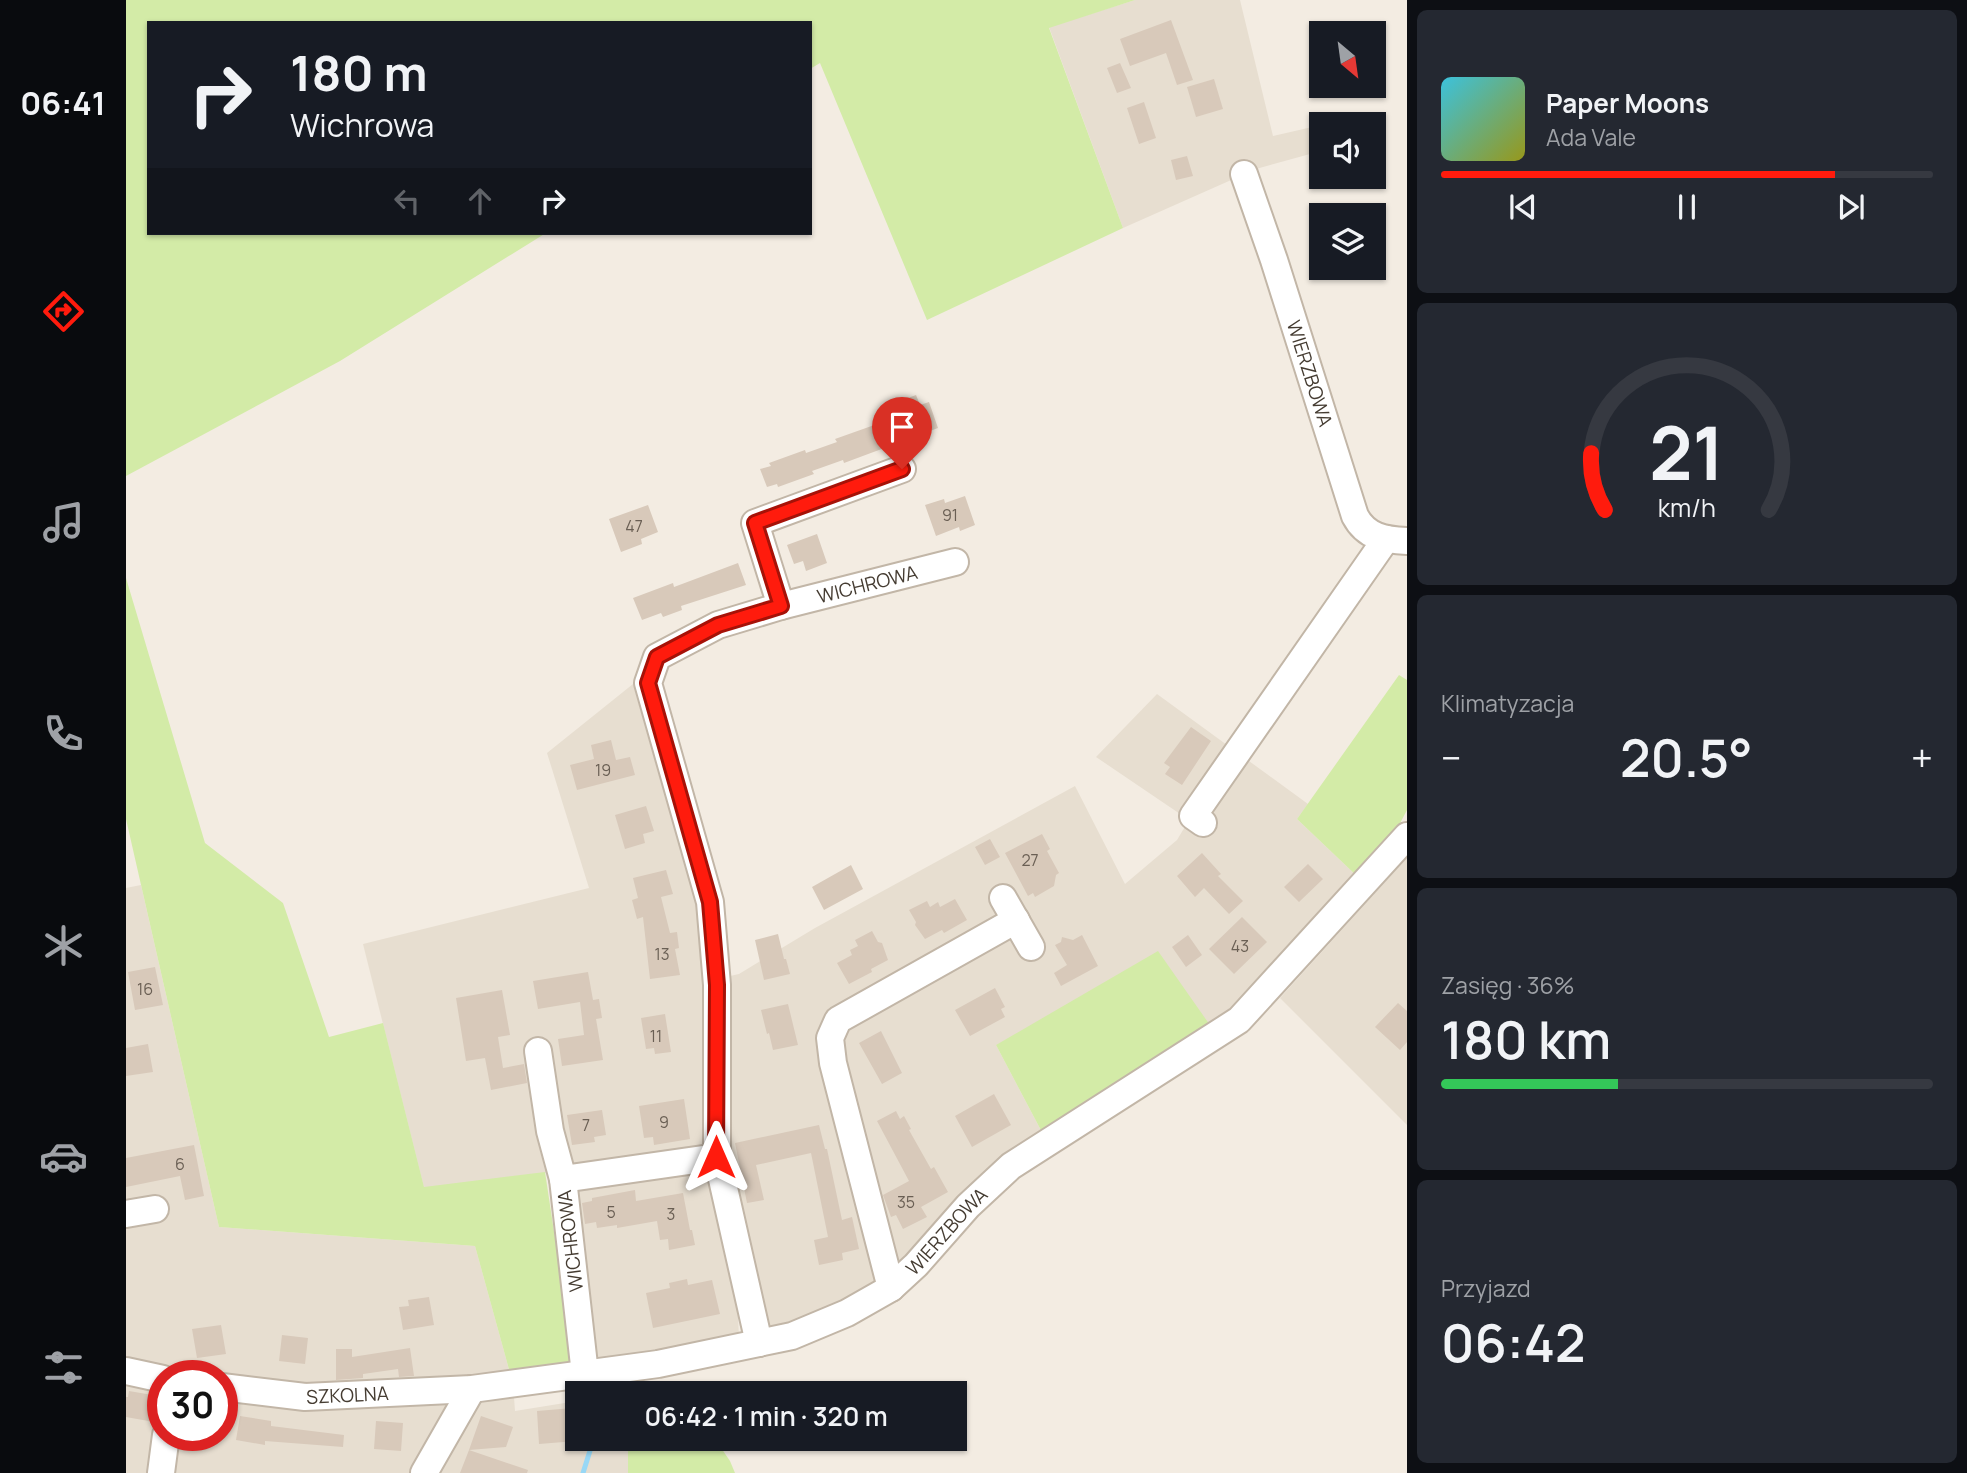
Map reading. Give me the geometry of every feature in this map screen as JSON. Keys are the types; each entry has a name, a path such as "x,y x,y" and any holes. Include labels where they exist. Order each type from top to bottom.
{"street":[{"name":"WIERZBOWA","path":"1244,174 1355,516 1366,531 1396,540"},
{"path":"781,606 755,523 902,469"},
{"path":"1203,823 1193,816 1396,540"},
{"name":"WICHROWA","path":"759,1343 716,1157 717,985 710,902 648,683 657,657 718,625 781,606 955,562"},
{"name":"WIERZBOWA","path":"472,1389 658,1364 792,1336 847,1313 891,1288 916,1265 968,1206 1012,1166 1240,1020 1407,836"},
{"path":"891,1288 833,1063 830,1038 838,1020 1010,909 1031,947"},
{"path":"538,1051 550,1131 563,1179"},
{"name":"WICHROWA","path":"585,1374 563,1179 716,1157"},
{"path":"126,1214 155,1209"},
{"path":"126,1371 147,1376"},
{"name":"SZKOLNA","path":"238,1389 305,1397 472,1389"},
{"path":"424,1473 472,1389"},
{"path":"161,1473 164,1451"}],"shaded area":[{"path":"1135,0 1240,0 1273,136 1309,128 1309,154 1256,169 1123,228 1049,27"},
{"path":"633,684 697,908 736,1279 739,1337 591,1363 569,1170 424,1188 363,944 589,888 547,753"},
{"path":"1157,694 1308,804 1297,819 1360,879 1220,1022 996,1045 1044,1136 976,1180 904,1265 861,1297 765,1330 727,1138 721,978 739,974 815,928 1075,786 1125,884 1177,840 1189,820 1096,757"},
{"path":"1407,858 1407,1125 1280,998"},
{"path":"141,885 219,1227 475,1246 513,1384 515,1411 565,1403 565,1451 628,1451 628,1473 126,1473 126,888"}],"green space":[{"path":"126,0 1135,0 1049,28 1123,228 927,320 820,63 812,68 812,21 147,21 147,235 543,235 340,361 126,476"},
{"path":"126,578 205,843 283,903 329,1037 383,1023 424,1187 545,1172 574,1364 510,1373 475,1246 219,1227 126,819"},
{"path":"1399,675 1407,680 1407,810 1397,829 1360,879 1297,819"},
{"path":"1158,951 1212,1028 1044,1136 996,1045"},
{"path":"628,1451 723,1451 735,1473 628,1473"}],"building":[{"path":"1171,20 1193,80 1177,85 1166,53 1130,66 1120,39"},
{"path":"1120,63 1131,88 1117,93 1107,68"},
{"path":"1214,79 1223,109 1196,117 1187,87"},
{"path":"1144,102 1156,138 1139,144 1127,108"},
{"path":"1187,156 1193,176 1176,180 1171,160"},
{"path":"916,395 920,405 929,402 938,428 844,463 843,460 812,471 814,474 778,487 777,484 767,487 760,469 771,466 769,463 837,442 835,439 894,418 889,405"},
{"path":"965,496 975,525 960,531 959,527 936,536 925,505 944,499 945,503"},
{"path":"648,505 658,532 641,539 642,544 621,552 609,519"},
{"path":"817,534 827,563 806,571 803,561 794,564 787,545"},
{"path":"738,563 746,585 681,606 682,610 663,617 661,613 642,620 633,598 673,583 674,587"},
{"path":"1191,727 1211,741 1182,785 1165,774 1170,767 1164,763"},
{"path":"611,740 616,760 630,757 635,775 577,790 570,765 594,759 591,745"},
{"path":"646,806 654,831 643,834 645,843 625,849 615,815"},
{"path":"1042,834 1050,849 1047,851 1059,873 1054,886 1035,897 1033,893 1028,896 1005,853"},
{"path":"990,839 1000,857 985,865 975,847"},
{"path":"1202,853 1221,874 1218,876 1243,901 1229,914 1204,888 1195,897 1177,876"},
{"path":"1308,864 1323,879 1299,902 1284,887"},
{"path":"851,865 863,889 824,910 812,887"},
{"path":"666,870 673,894 661,897 670,933 677,932 679,948 675,949 680,975 650,979 643,917 637,919 632,900 638,898 633,878"},
{"path":"955,899 967,920 944,933 942,930 925,939 909,910 927,901 930,907 938,902 940,907"},
{"path":"1242,917 1267,942 1234,974 1209,949"},
{"path":"872,931 878,942 882,943 888,960 849,984 837,963 852,955 850,950 858,946 855,940"},
{"path":"778,934 790,974 764,980 755,940"},
{"path":"1082,935 1098,966 1061,986 1054,973 1067,965 1055,945 1061,942 1062,937 1073,940"},
{"path":"1188,935 1202,955 1186,967 1172,947"},
{"path":"155,967 163,1005 135,1010 128,972"},
{"path":"588,972 593,1000 599,999 602,1018 596,1019 603,1060 562,1066 558,1039 584,1035 580,1002 538,1009 533,981"},
{"path":"995,988 1005,1007 1001,1009 1005,1017 970,1036 955,1010"},
{"path":"502,990 510,1035 498,1037 503,1068 524,1064 527,1083 491,1090 485,1058 466,1061 456,998"},
{"path":"1398,1003 1407,1011 1407,1042 1400,1050 1375,1027"},
{"path":"788,1004 798,1045 773,1050 761,1010"},
{"path":"665,1014 671,1052 655,1054 654,1048 646,1049 641,1018"},
{"path":"881,1031 902,1073 882,1084 859,1043"},
{"path":"148,1044 153,1072 126,1076 126,1048"},
{"path":"994,1094 1011,1125 972,1147 955,1116"},
{"path":"684,1099 690,1139 654,1145 653,1137 644,1138 639,1106"},
{"path":"602,1110 606,1135 594,1137 595,1142 572,1145 567,1115"},
{"path":"896,1111 900,1119 904,1116 931,1169 934,1167 948,1192 921,1207 927,1217 903,1229 896,1215 891,1217 883,1195 909,1181 877,1121"},
{"path":"819,1125 827,1149 842,1220 852,1217 859,1249 842,1253 843,1260 819,1265 814,1240 828,1237 811,1153 756,1165 764,1200 747,1203 735,1143"},
{"path":"194,1145 204,1196 185,1200 180,1176 126,1187 126,1158"},
{"path":"635,1190 636,1201 683,1193 695,1245 669,1250 668,1239 660,1240 657,1221 617,1228 617,1225 597,1228 596,1222 585,1224 582,1203 592,1201 592,1198"},
{"path":"687,1279 688,1285 712,1280 720,1314 653,1328 646,1293 670,1288 669,1283"},
{"path":"429,1297 434,1325 403,1330 399,1307 409,1306 408,1300"},
{"path":"221,1325 226,1354 197,1358 192,1329"},
{"path":"282,1335 308,1338 305,1364 279,1361"},
{"path":"410,1348 414,1376 399,1377 398,1369 363,1374 363,1378 336,1380 336,1349 352,1349 352,1357"},
{"path":"129,1391 147,1394 147,1421 126,1417"},
{"path":"565,1409 565,1442 539,1444 537,1411"},
{"path":"240,1416 271,1421 271,1426 344,1435 343,1447 265,1441 265,1445 238,1440"},
{"path":"481,1416 513,1427 506,1447 469,1450"},
{"path":"376,1421 403,1423 401,1451 374,1449"},
{"path":"469,1450 528,1470 527,1473 460,1473"}],"waterway":[{"path":"583,1473 590,1451"}],"route":[{"path":"716,1157 717,985 710,902 648,683 657,657 718,625 781,606 755,523 902,469"}]}
